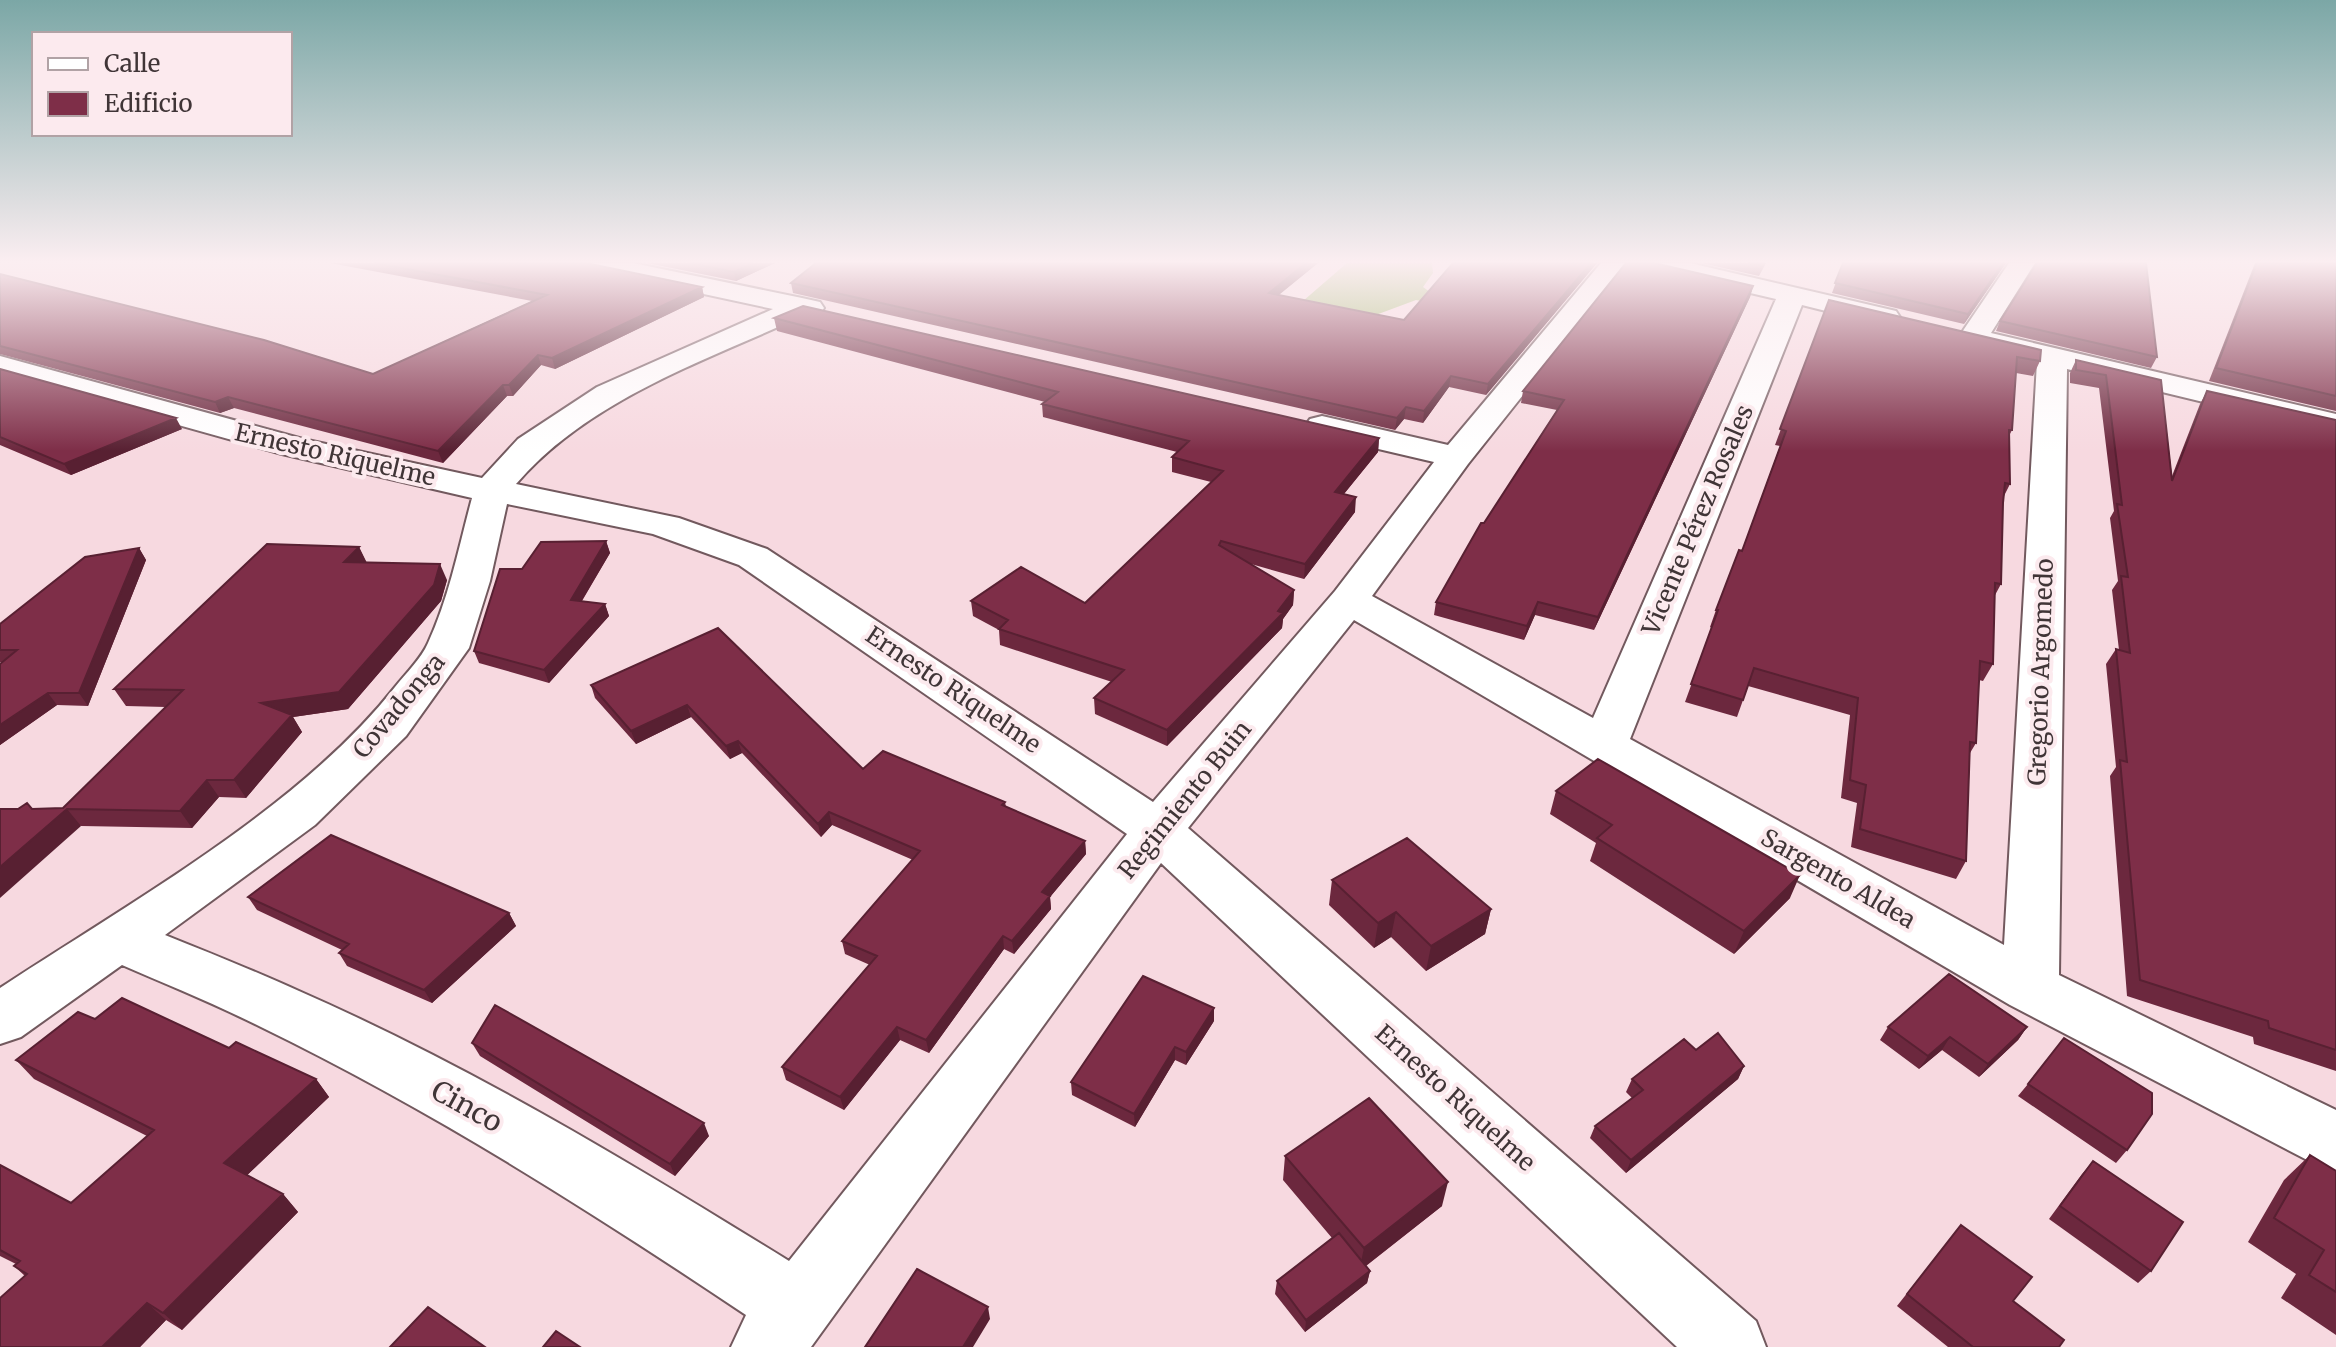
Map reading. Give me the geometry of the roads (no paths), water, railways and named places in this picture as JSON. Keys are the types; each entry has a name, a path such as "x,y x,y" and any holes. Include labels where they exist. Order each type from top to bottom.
{"street":[{"name":"Covadonga","path":"0,1019 297,812 347,768 398,715 448,648 470,581 492,489 530,446 608,394 758,326"},
{"name":"Regimiento Buin","path":"782,1327 1158,830 1349,600 1456,457 1563,326"},
{"name":"Vicente Pérez Rosales","path":"1604,746 1779,326"},
{"path":"1973,338 1981,326"},
{"path":"1943,331 2336,424"},
{"name":"Gregorio Argomedo","path":"2030,988 2052,357"},
{"name":"Ernesto Riquelme","path":"0,365 202,424 396,472 669,526 716,540 753,557 1158,830 1730,1347"},
{"path":"1293,419 1456,457"},
{"name":"Sargento Aldea","path":"1349,600 2030,988 2336,1142"},
{"name":"Cinco","path":"118,939 281,1009 453,1097 617,1191 782,1327"}]}
